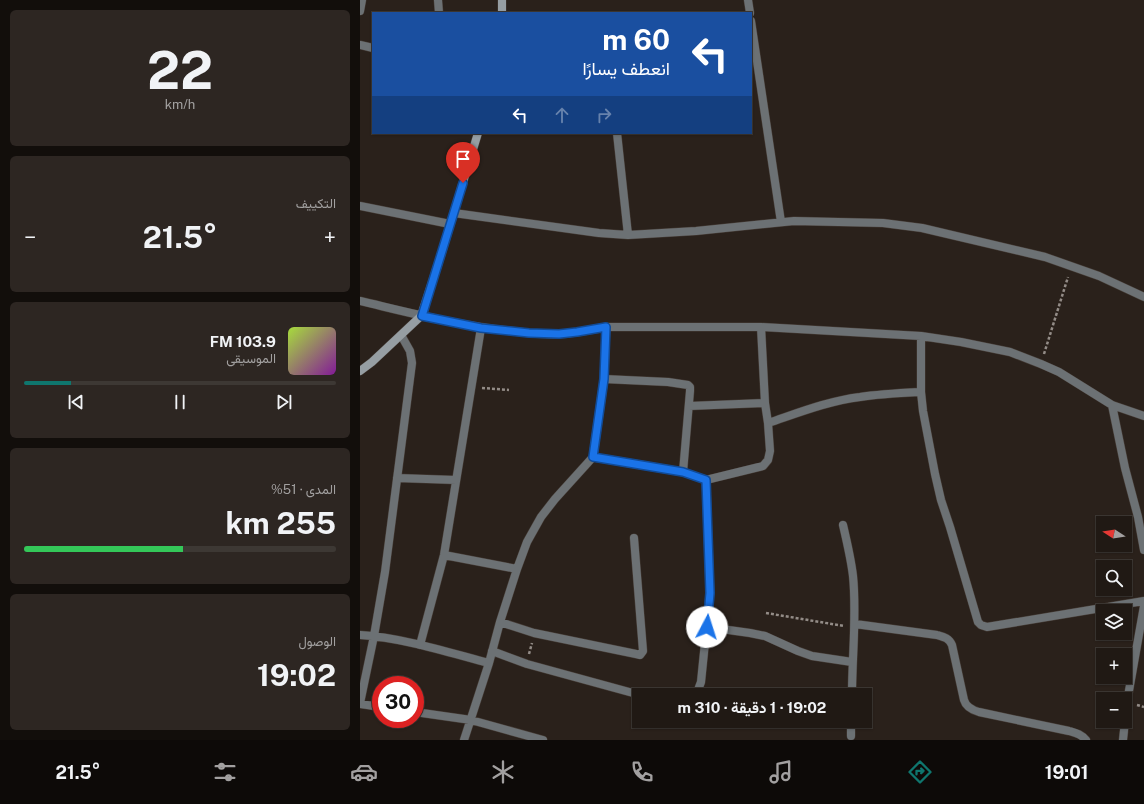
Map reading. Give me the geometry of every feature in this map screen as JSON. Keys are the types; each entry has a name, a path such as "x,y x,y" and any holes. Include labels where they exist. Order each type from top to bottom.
{"main road":[{"path":"502,0 502,12"},
{"path":"360,371 372,362 422,316 478,134"}],"street":[{"path":"360,11 362,0"},
{"path":"438,0 439,12"},
{"path":"748,0 750,12"},
{"path":"752,28 781,222"},
{"path":"360,45 372,48"},
{"path":"617,134 628,235"},
{"path":"360,206 450,224"},
{"path":"454,214 599,233 628,235 696,231 794,220 883,223 922,228 1045,257 1099,276 1144,297"},
{"path":"360,301 481,328 529,333 559,334 606,327 761,327 921,336 1010,352 1059,372 1112,405 1144,416"},
{"path":"464,740 489,663 500,622 527,542 541,517 555,499 593,457 604,379 606,327"},
{"path":"593,457 683,472 706,480 743,472 766,464 770,456 765,403 761,327"},
{"path":"420,645 444,555 481,328"},
{"path":"372,706 360,704 385,572 412,363 410,351 401,335"},
{"path":"921,336 921,392 924,420 941,500 978,622 987,627 1144,601"},
{"path":"604,379 686,384 690,387 683,472"},
{"path":"768,423 842,400 921,392"},
{"path":"689,406 765,403"},
{"path":"1112,405 1125,468 1138,517 1144,550"},
{"path":"398,478 456,480"},
{"path":"699,688 701,682 710,593 706,480"},
{"path":"843,525 853,577 855,626 852,662 852,688"},
{"path":"500,622 534,633 636,654 642,653 644,651 634,538"},
{"path":"444,555 517,569"},
{"path":"1123,740 1127,702 1144,606"},
{"path":"855,626 946,637 952,645 964,700 968,707 979,712 1069,731 1083,736 1086,740"},
{"path":"707,627 765,636 787,647 812,656 852,662"},
{"path":"360,635 374,636 420,645 489,663"},
{"path":"492,651 527,664 632,693"},
{"path":"424,713 470,720 543,740"},
{"path":"851,728 851,736"}],"path":[{"path":"1041,364 1071,267"},
{"path":"471,387 509,390"},
{"path":"766,614 855,626"},
{"path":"527,664 534,633"}],"route":[{"path":"463,183 422,316 481,328 529,333 559,334 606,327 604,379 593,457 683,472 706,480 710,593 707,627"}]}
